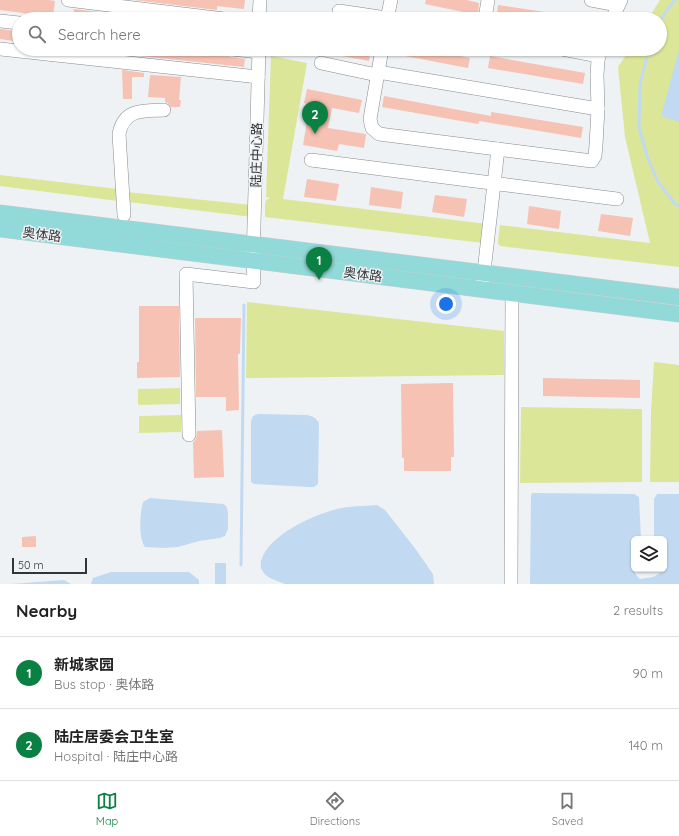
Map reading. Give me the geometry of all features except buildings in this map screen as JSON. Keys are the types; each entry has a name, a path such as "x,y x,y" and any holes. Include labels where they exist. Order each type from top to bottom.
{"main road":[{"name":"奥体路","path":"0,213 254,253"},
{"name":"奥体路","path":"0,229 254,253 483,281 679,297"},
{"name":"奥体路","path":"483,281 512,293 679,314"}],"street":[{"path":"68,0 167,12"},
{"path":"259,12 260,0"},
{"path":"390,12 391,0"},
{"path":"486,12 488,0"},
{"path":"591,0 619,3"},
{"path":"339,11 345,12"},
{"path":"0,21 12,22"},
{"path":"0,49 12,50"},
{"path":"64,56 258,77"},
{"name":"陆庄中心路","path":"189,435 186,274 254,282 259,56"},
{"path":"381,56 370,120 372,128 379,134 592,161 595,156 598,109 597,75 599,56"},
{"path":"321,63 598,109"},
{"path":"124,215 119,134 122,124 124,120 136,112 164,110"},
{"path":"483,281 498,149"},
{"path":"311,160 617,199"},
{"path":"510,584 512,293"}],"green space":[{"path":"660,0 679,0 679,267 500,246 498,241 500,225 650,243 625,137 618,67 625,56 667,56 667,12 652,12"},
{"path":"271,56 307,63 283,199 487,224 483,243 265,217 266,200 270,198 266,197"},
{"path":"0,175 118,189 118,201 0,186"},
{"path":"127,192 252,205 252,217 128,202"},
{"path":"247,302 504,331 504,375 246,378"},
{"path":"654,362 679,365 679,482 650,482 651,412"},
{"path":"180,388 180,404 138,405 138,389"},
{"path":"521,407 642,409 642,482 520,483"},
{"path":"181,415 181,432 139,433 139,416"}],"water":[{"path":"679,49 679,122 661,116"},
{"path":"259,414 307,415 317,420 319,423 318,484 314,487 309,487 254,484 251,482 251,422 253,416"},
{"path":"532,493 634,494 639,497 641,536 631,536 631,572 635,572 640,579 653,577 662,572 667,572 667,536 654,536 654,499 657,494 679,494 679,584 530,584"},
{"path":"150,498 223,504 226,506 228,512 228,529 225,536 178,547 145,547 140,531 141,512 143,502"},
{"path":"377,505 385,510 414,547 433,574 434,584 285,584 266,575 261,568 261,561 265,552 272,543 304,521 337,509"},
{"path":"215,563 226,563 226,584 215,584"},
{"path":"111,572 189,572 199,580 199,584 91,584 93,578"},
{"path":"64,580 71,584 11,584"}],"waterway":[{"path":"666,12 675,0"},
{"path":"647,56 640,84 639,127 647,156 658,182 676,205 679,206"},
{"path":"241,565 244,305"}],"place":[{"name":"陆庄居委会卫生室","path":"315,134"},
{"name":"新城家园","path":"319,280"}]}
